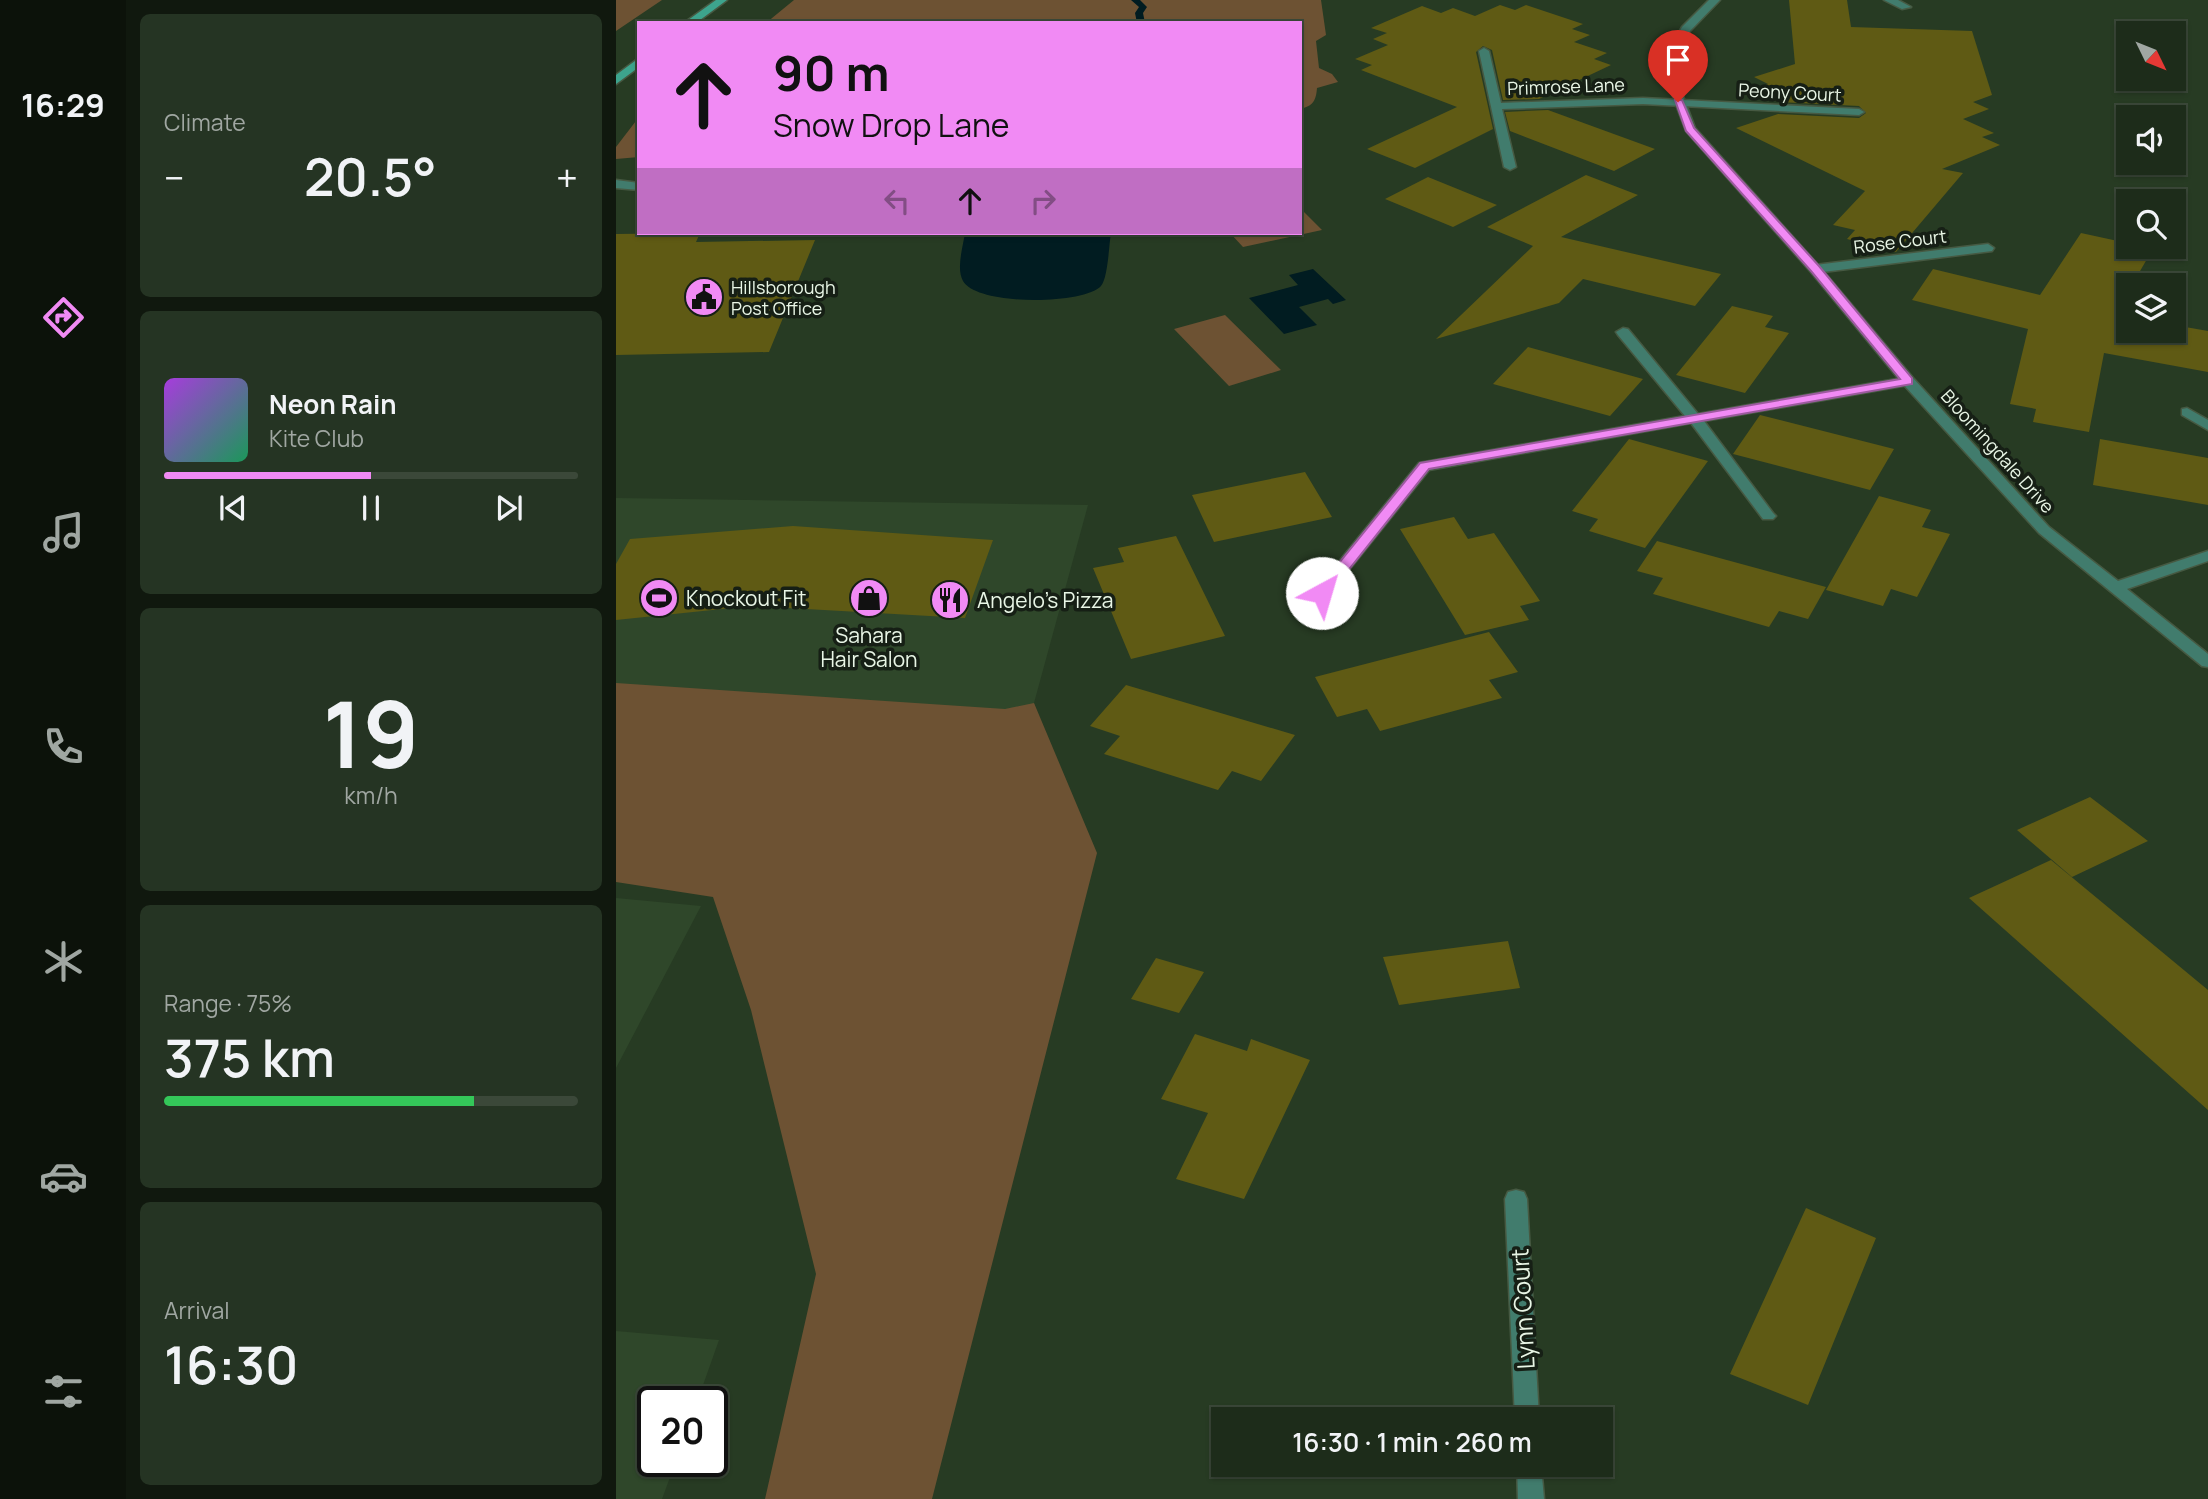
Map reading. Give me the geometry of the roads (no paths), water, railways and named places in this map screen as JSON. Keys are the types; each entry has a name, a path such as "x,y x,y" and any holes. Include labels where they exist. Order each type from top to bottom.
{"main road":[{"path":"691,21 722,0"},
{"path":"616,81 637,63"}],"street":[{"name":"Bloomingdale Drive","path":"1715,0 1684,30 1674,50 1671,73 1678,102 1690,129 1815,269 1908,381 2044,530 2208,662"},
{"path":"1888,0 1906,6"},
{"path":"1484,51 1510,167"},
{"name":"Primrose Lane","path":"1497,106 1678,102"},
{"name":"Peony Court","path":"1678,102 1859,112"},
{"path":"617,185 637,187"},
{"name":"Rose Court","path":"1815,269 1989,248"},
{"path":"1623,331 1694,418 1768,516"},
{"path":"1322,593 1424,466 1908,381"},
{"path":"2187,412 2208,426"},
{"path":"2116,587 2208,556"},
{"name":"Lynn Court","path":"1516,1199 1526,1407"},
{"path":"1530,1477 1531,1499"}],"water":[{"path":"965,235 1111,235 1107,269 1101,286 1074,297 1030,300 988,295 972,289 963,281 961,257"},
{"path":"1313,269 1346,300 1333,304 1328,299 1299,307 1317,325 1284,334 1249,298 1298,285 1289,275"}],"waterway":[{"path":"1135,0 1143,7 1139,13 1141,21"}],"place":[{"name":"Hillsborough Post Office","path":"704,297"},
{"name":"Knockout Fit","path":"659,598"},
{"name":"Sahara Hair Salon","path":"869,598"},
{"name":"Angelo's Pizza","path":"950,600"}]}
